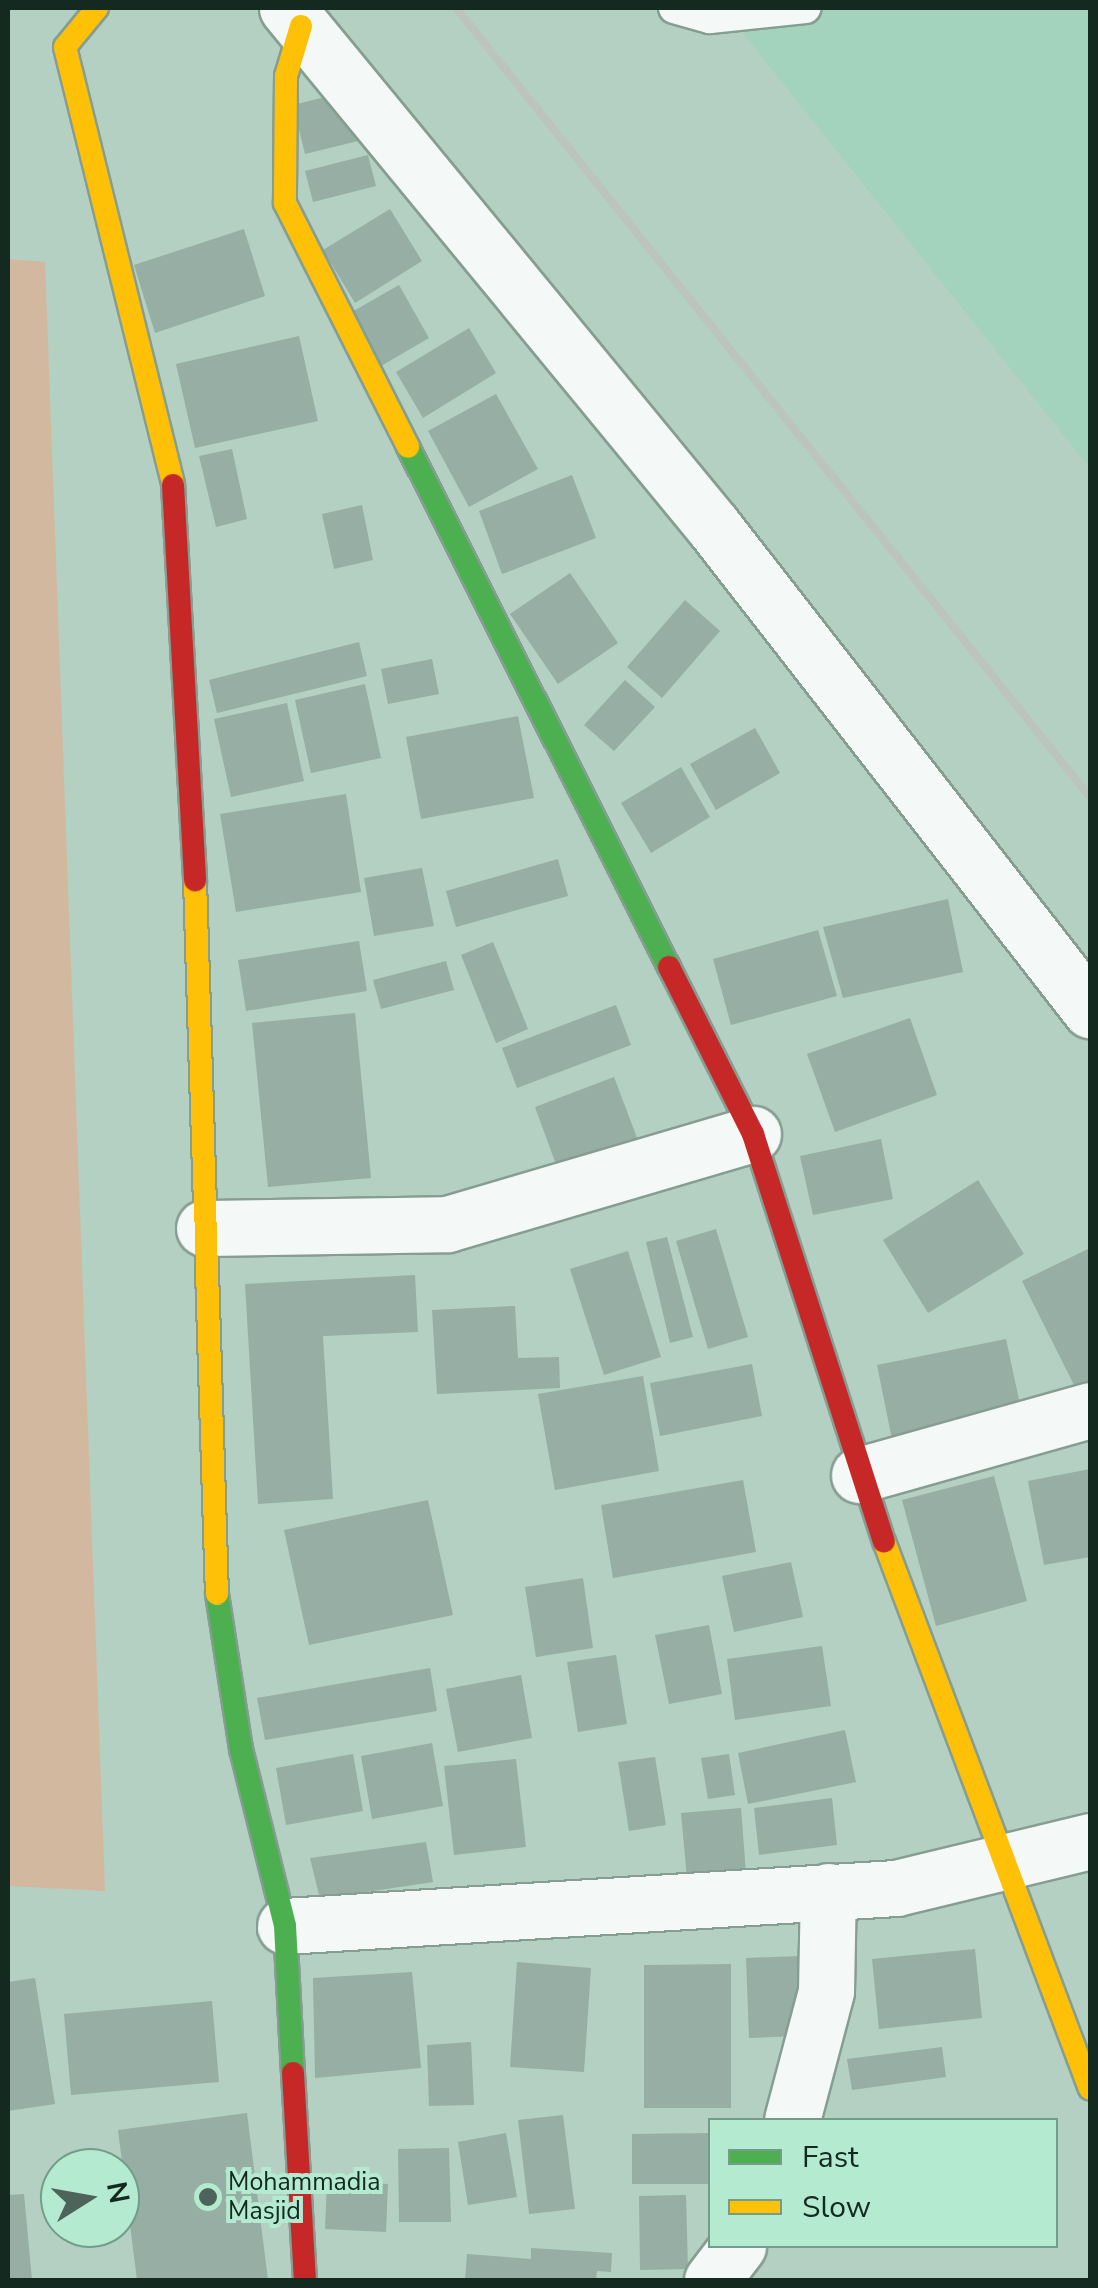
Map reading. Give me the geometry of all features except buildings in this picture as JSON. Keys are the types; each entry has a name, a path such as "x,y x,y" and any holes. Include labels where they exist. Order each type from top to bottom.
{"street":[{"path":"97,8 65,47 172,473 190,680 214,1574 241,1749 285,1926 305,2280"},
{"path":"294,16 713,526 1090,1010"},
{"path":"294,16 286,76 285,203 753,1134 860,1474 1002,1862 1090,2088"},
{"path":"204,1228 447,1224 753,1134"},
{"path":"860,1474 1090,1410"},
{"path":"285,1926 896,1888 1090,1841"},
{"path":"793,2118 826,1991 828,1891"},
{"path":"712,2280 736,2248"}],"lane":[{"path":"674,8 710,18 805,8"}],"shaded area":[{"path":"723,8 1090,8 1090,468"},
{"path":"8,259 45,262 105,1891 8,1886"}],"railway":[{"path":"456,8 1090,797"}],"traffic: fast":[{"path":"408,447 669,967"},
{"path":"217,1594 241,1749 285,1926 293,2073"}],"traffic: slow":[{"path":"97,8 65,47 173,485"},
{"path":"301,26 286,76 285,203 408,447"},
{"path":"195,880 217,1594"},
{"path":"884,1541 1090,2089"}],"traffic: jam":[{"path":"173,485 195,880"},
{"path":"669,967 753,1134 884,1541"},
{"path":"293,2073 305,2280"}],"place":[{"name":"Mohammadia Masjid","path":"208,2197"}]}
